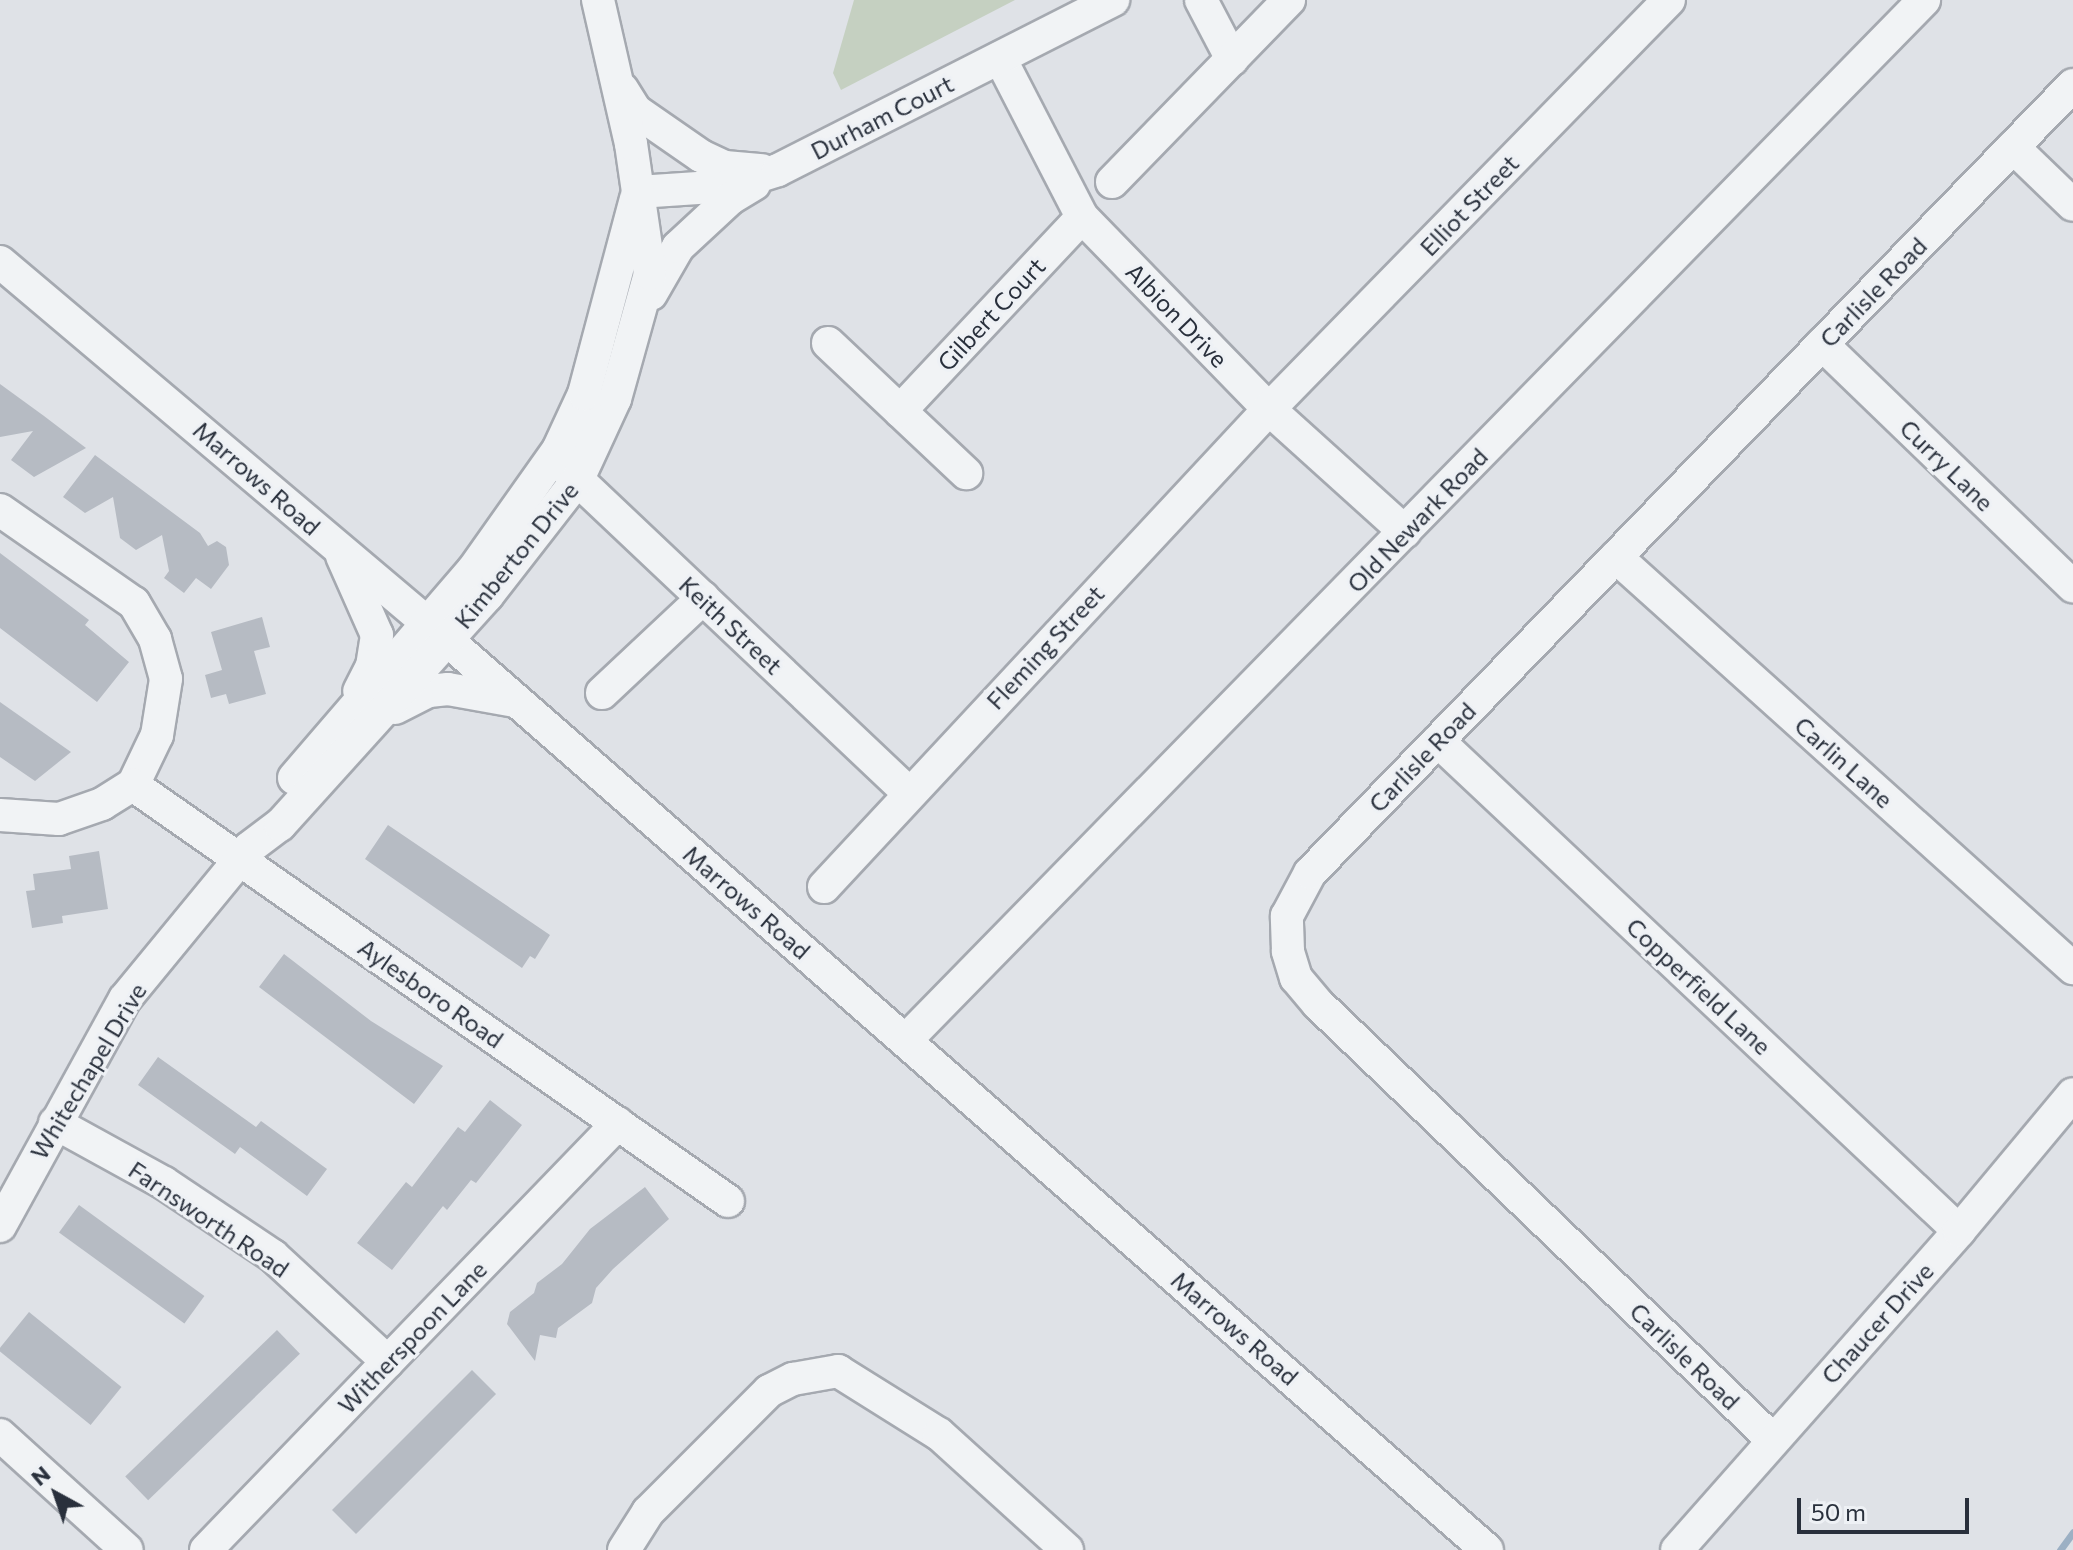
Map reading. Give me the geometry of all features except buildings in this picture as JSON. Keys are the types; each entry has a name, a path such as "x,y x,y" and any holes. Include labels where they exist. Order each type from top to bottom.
{"street":[{"name":"Kimberton Drive","path":"437,632 578,479 615,399 650,274 619,84 598,0"},
{"name":"Durham Court","path":"638,192 728,186 778,170 1113,0"},
{"path":"1201,0 1232,59"},
{"path":"1112,182 1289,0"},
{"name":"Elliot Street","path":"1269,409 1669,0"},
{"name":"Old Newark Road","path":"907,1039 1924,0"},
{"name":"Albion Drive","path":"1000,58 1082,217 1269,409 1405,532"},
{"path":"619,84 636,111 701,156 725,167 778,170"},
{"name":"Carlisle Road","path":"1772,1439 1318,1004 1296,978 1288,951 1287,916 1310,873 2073,85"},
{"path":"2013,147 2073,205"},
{"path":"637,323 678,247 731,198 778,170"},
{"name":"Kimberton Drive","path":"437,632 552,460 584,394 638,192"},
{"name":"Gilbert Court","path":"900,411 1082,217"},
{"name":"Marrows Road","path":"0,262 337,546 907,1039 1487,1550"},
{"path":"828,343 966,473"},
{"name":"Curry Lane","path":"1822,344 2073,586"},
{"name":"Fleming Street","path":"824,887 908,792 1269,409"},
{"name":"Keith Street","path":"552,460 578,479 908,792"},
{"path":"0,510 134,603 155,639 166,679 157,735 133,785 102,804 59,819 0,815"},
{"path":"337,546 377,635 372,666 354,726"},
{"name":"Carlin Lane","path":"1616,557 2073,968"},
{"path":"602,693 703,598"},
{"name":"Whitechapel Drive","path":"0,1226 125,999 244,853 266,810 354,726 437,632"},
{"path":"354,726 429,691 448,689 516,701"},
{"name":"Copperfield Lane","path":"1438,741 1959,1231"},
{"name":"Aylesboro Road","path":"133,785 244,853 728,1201"},
{"name":"Chaucer Drive","path":"1677,1550 1959,1231 2073,1094"},
{"name":"Farnsworth Road","path":"55,1123 164,1183 273,1256 388,1362"},
{"name":"Witherspoon Lane","path":"206,1550 618,1123"},
{"path":"624,1550 648,1512 769,1391 793,1379 838,1371 860,1380 939,1434 1067,1550"},
{"path":"0,1435 127,1550"}],"green space":[{"path":"854,0 1015,0 841,90 833,73"}],"waterway":[{"path":"2060,1550 2073,1532"}]}
